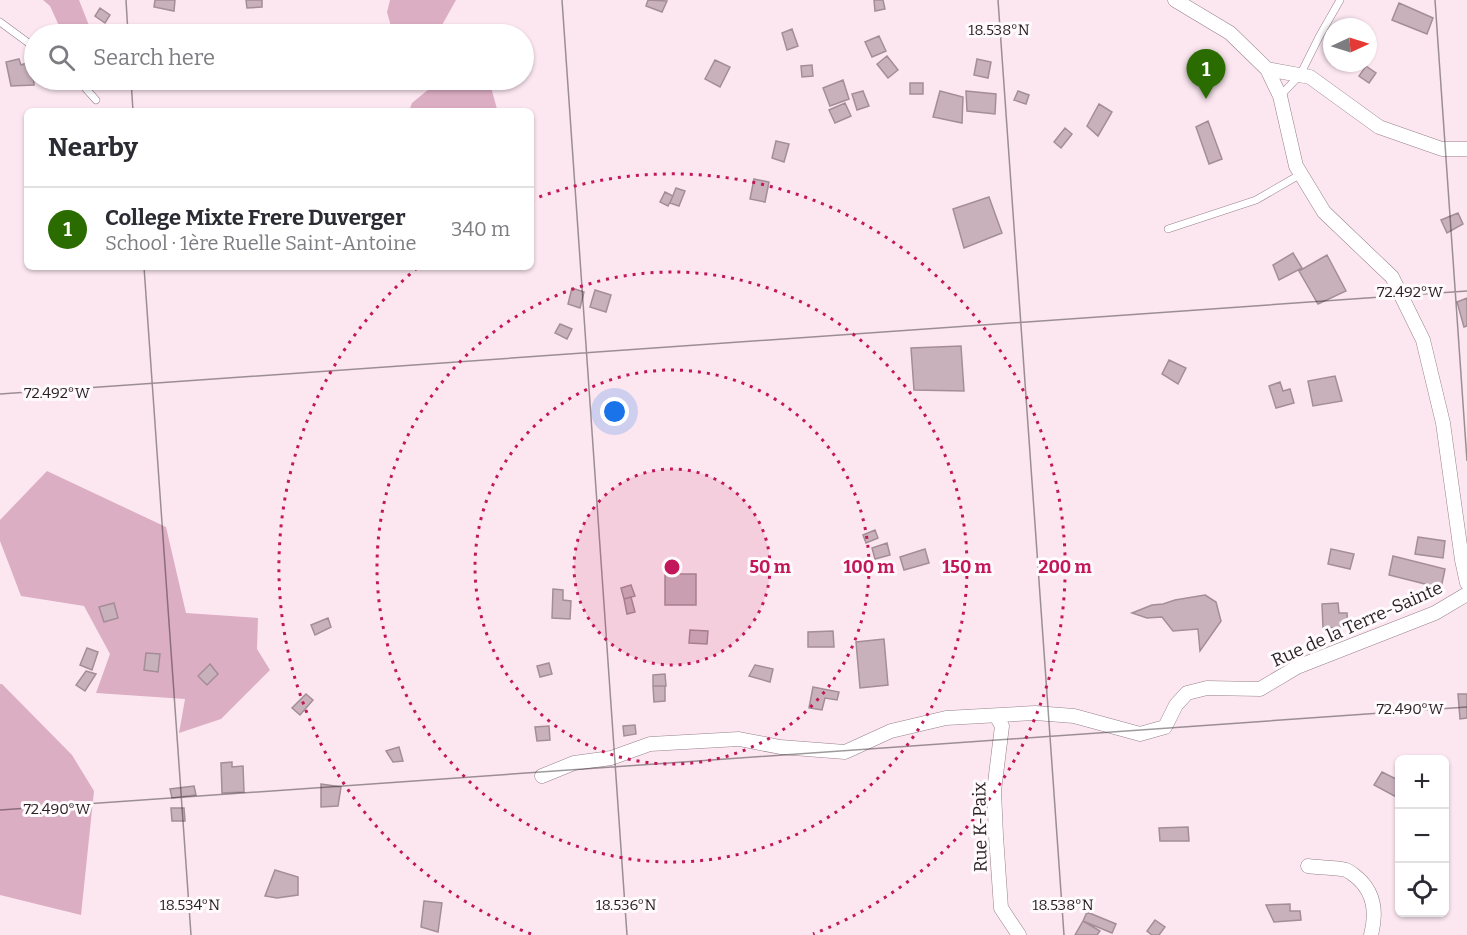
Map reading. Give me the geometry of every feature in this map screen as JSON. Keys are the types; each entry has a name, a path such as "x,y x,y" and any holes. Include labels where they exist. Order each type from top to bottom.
{"street":[{"path":"1175,0 1230,33 1267,69 1280,96 1296,166 1324,212 1392,277 1422,340 1443,423 1467,583"},
{"path":"1267,69 1310,77 1379,127 1442,150 1467,149"},
{"name":"Rue de la Terre-Sainte","path":"542,776 574,763 611,758 650,744 738,739 780,747 845,752 891,731 946,718 1035,713 1074,716 1140,734 1165,727 1176,705 1187,693 1207,688 1260,689 1297,667 1435,613 1467,594"},
{"name":"Rue K-Paix","path":"996,716 1002,726 994,791 1001,908 1019,935"},
{"path":"1308,866 1348,870 1360,879 1371,893 1373,907 1371,935"}],"lane":[{"path":"1280,96 1300,75 1340,0"},
{"path":"0,22 24,40"},
{"path":"87,90 96,100"},
{"path":"1168,229 1256,200 1301,174"}],"shaded area":[{"path":"43,0 79,0 88,24 58,24 50,6"},
{"path":"390,0 456,0 443,24 390,24 387,12"},
{"path":"428,90 492,90 497,108 410,108 412,103"},
{"path":"47,471 166,527 186,613 258,618 257,649 270,670 221,719 179,733 185,699 96,693 110,654 84,606 21,596 0,541 0,520"},
{"path":"0,684 72,755 94,791 81,915 0,895"}],"building":[{"path":"155,0 175,0 174,11 154,7"},
{"path":"246,0 262,0 262,7 247,8"},
{"path":"648,0 667,1 662,12 646,6"},
{"path":"874,0 883,0 885,9 875,11"},
{"path":"1399,3 1433,18 1427,34 1392,20"},
{"path":"100,8 110,15 105,23 95,16"},
{"path":"792,29 798,46 787,50 782,33"},
{"path":"879,36 886,51 872,57 865,42"},
{"path":"887,56 898,70 888,78 877,64"},
{"path":"19,59 21,65 24,64 24,85 11,86 6,62"},
{"path":"977,59 991,62 988,78 974,75"},
{"path":"715,60 730,67 720,87 705,79"},
{"path":"812,65 813,76 802,77 801,66"},
{"path":"1362,72 1376,73 1369,83 1359,76"},
{"path":"843,80 849,99 830,106 823,88"},
{"path":"910,83 923,83 923,94 910,94"},
{"path":"863,91 869,106 857,110 852,94"},
{"path":"940,91 963,97 962,123 933,117"},
{"path":"966,91 996,94 995,114 967,111"},
{"path":"1018,91 1029,95 1026,104 1014,100"},
{"path":"845,103 851,116 835,123 829,110"},
{"path":"1099,104 1112,112 1098,136 1087,126"},
{"path":"1208,121 1222,159 1209,164 1196,127"},
{"path":"1065,128 1072,134 1061,148 1054,142"},
{"path":"776,141 789,144 784,162 772,158"},
{"path":"754,179 769,182 765,202 750,199"},
{"path":"676,188 685,191 679,206 670,203"},
{"path":"665,192 673,196 668,206 660,202"},
{"path":"989,197 1002,233 964,248 953,209"},
{"path":"1458,213 1463,224 1447,233 1441,220"},
{"path":"1293,253 1302,268 1279,280 1273,265"},
{"path":"1327,255 1346,291 1318,304 1299,271"},
{"path":"572,288 584,292 580,308 568,304"},
{"path":"595,290 611,295 606,312 590,307"},
{"path":"1467,298 1467,326 1464,327 1457,302"},
{"path":"560,324 572,329 567,339 555,333"},
{"path":"961,346 964,391 914,390 911,348"},
{"path":"1169,360 1186,368 1178,384 1162,374"},
{"path":"1335,376 1342,401 1313,406 1308,381"},
{"path":"1280,382 1283,391 1290,389 1294,403 1276,408 1269,386"},
{"path":"875,530 878,538 866,543 863,535"},
{"path":"1418,537 1445,541 1443,558 1415,554"},
{"path":"887,543 890,555 875,559 872,548"},
{"path":"925,549 929,563 904,570 900,557"},
{"path":"1331,549 1354,554 1350,569 1328,564"},
{"path":"1393,556 1445,569 1441,588 1389,575"},
{"path":"665,574 696,574 696,605 665,605"},
{"path":"631,585 635,596 624,599 621,588"},
{"path":"553,589 563,590 563,600 571,601 570,619 552,618"},
{"path":"1205,595 1216,602 1221,621 1200,651 1198,629 1173,631 1162,617 1147,618 1132,613 1152,605"},
{"path":"631,597 635,612 627,614 624,599"},
{"path":"114,603 118,618 104,622 99,607"},
{"path":"1338,603 1339,613 1347,613 1348,627 1323,628 1322,604"},
{"path":"328,618 331,627 315,635 311,625"},
{"path":"690,630 708,631 707,644 689,643"},
{"path":"833,631 834,647 808,647 808,632"},
{"path":"884,639 888,685 860,688 856,642"},
{"path":"87,648 98,652 92,670 80,665"},
{"path":"146,653 160,654 158,672 144,670"},
{"path":"549,663 552,674 540,677 537,666"},
{"path":"210,664 218,674 207,685 198,676"},
{"path":"755,665 773,669 770,682 749,676"},
{"path":"86,671 96,674 85,691 76,685"},
{"path":"665,674 666,686 653,686 653,675"},
{"path":"653,686 665,686 665,701 654,702"},
{"path":"813,687 839,692 837,700 825,698 822,710 809,708"},
{"path":"306,694 313,700 300,715 292,708"},
{"path":"1458,694 1467,694 1467,718 1460,719"},
{"path":"635,725 636,734 624,736 623,726"},
{"path":"549,726 550,740 537,741 535,727"},
{"path":"399,747 403,761 393,762 386,751"},
{"path":"232,762 232,767 243,766 244,792 222,793 221,763"},
{"path":"1382,772 1395,778 1395,796 1374,785"},
{"path":"321,784 341,787 338,806 321,807"},
{"path":"194,786 196,795 172,798 170,789"},
{"path":"171,808 184,808 185,821 172,821"},
{"path":"1188,827 1189,841 1160,841 1159,828"},
{"path":"275,870 298,877 298,895 277,898 265,896"},
{"path":"424,901 442,903 438,932 421,927"},
{"path":"1290,904 1290,911 1300,911 1301,920 1274,922 1266,905"},
{"path":"1087,912 1116,924 1112,933 1083,921"},
{"path":"1155,920 1165,927 1159,935 1152,935 1147,931"},
{"path":"1083,921 1100,931 1097,935 1075,935"}],"place":[{"name":"College Mixte Frere Duverger","path":"1206,99"}]}
